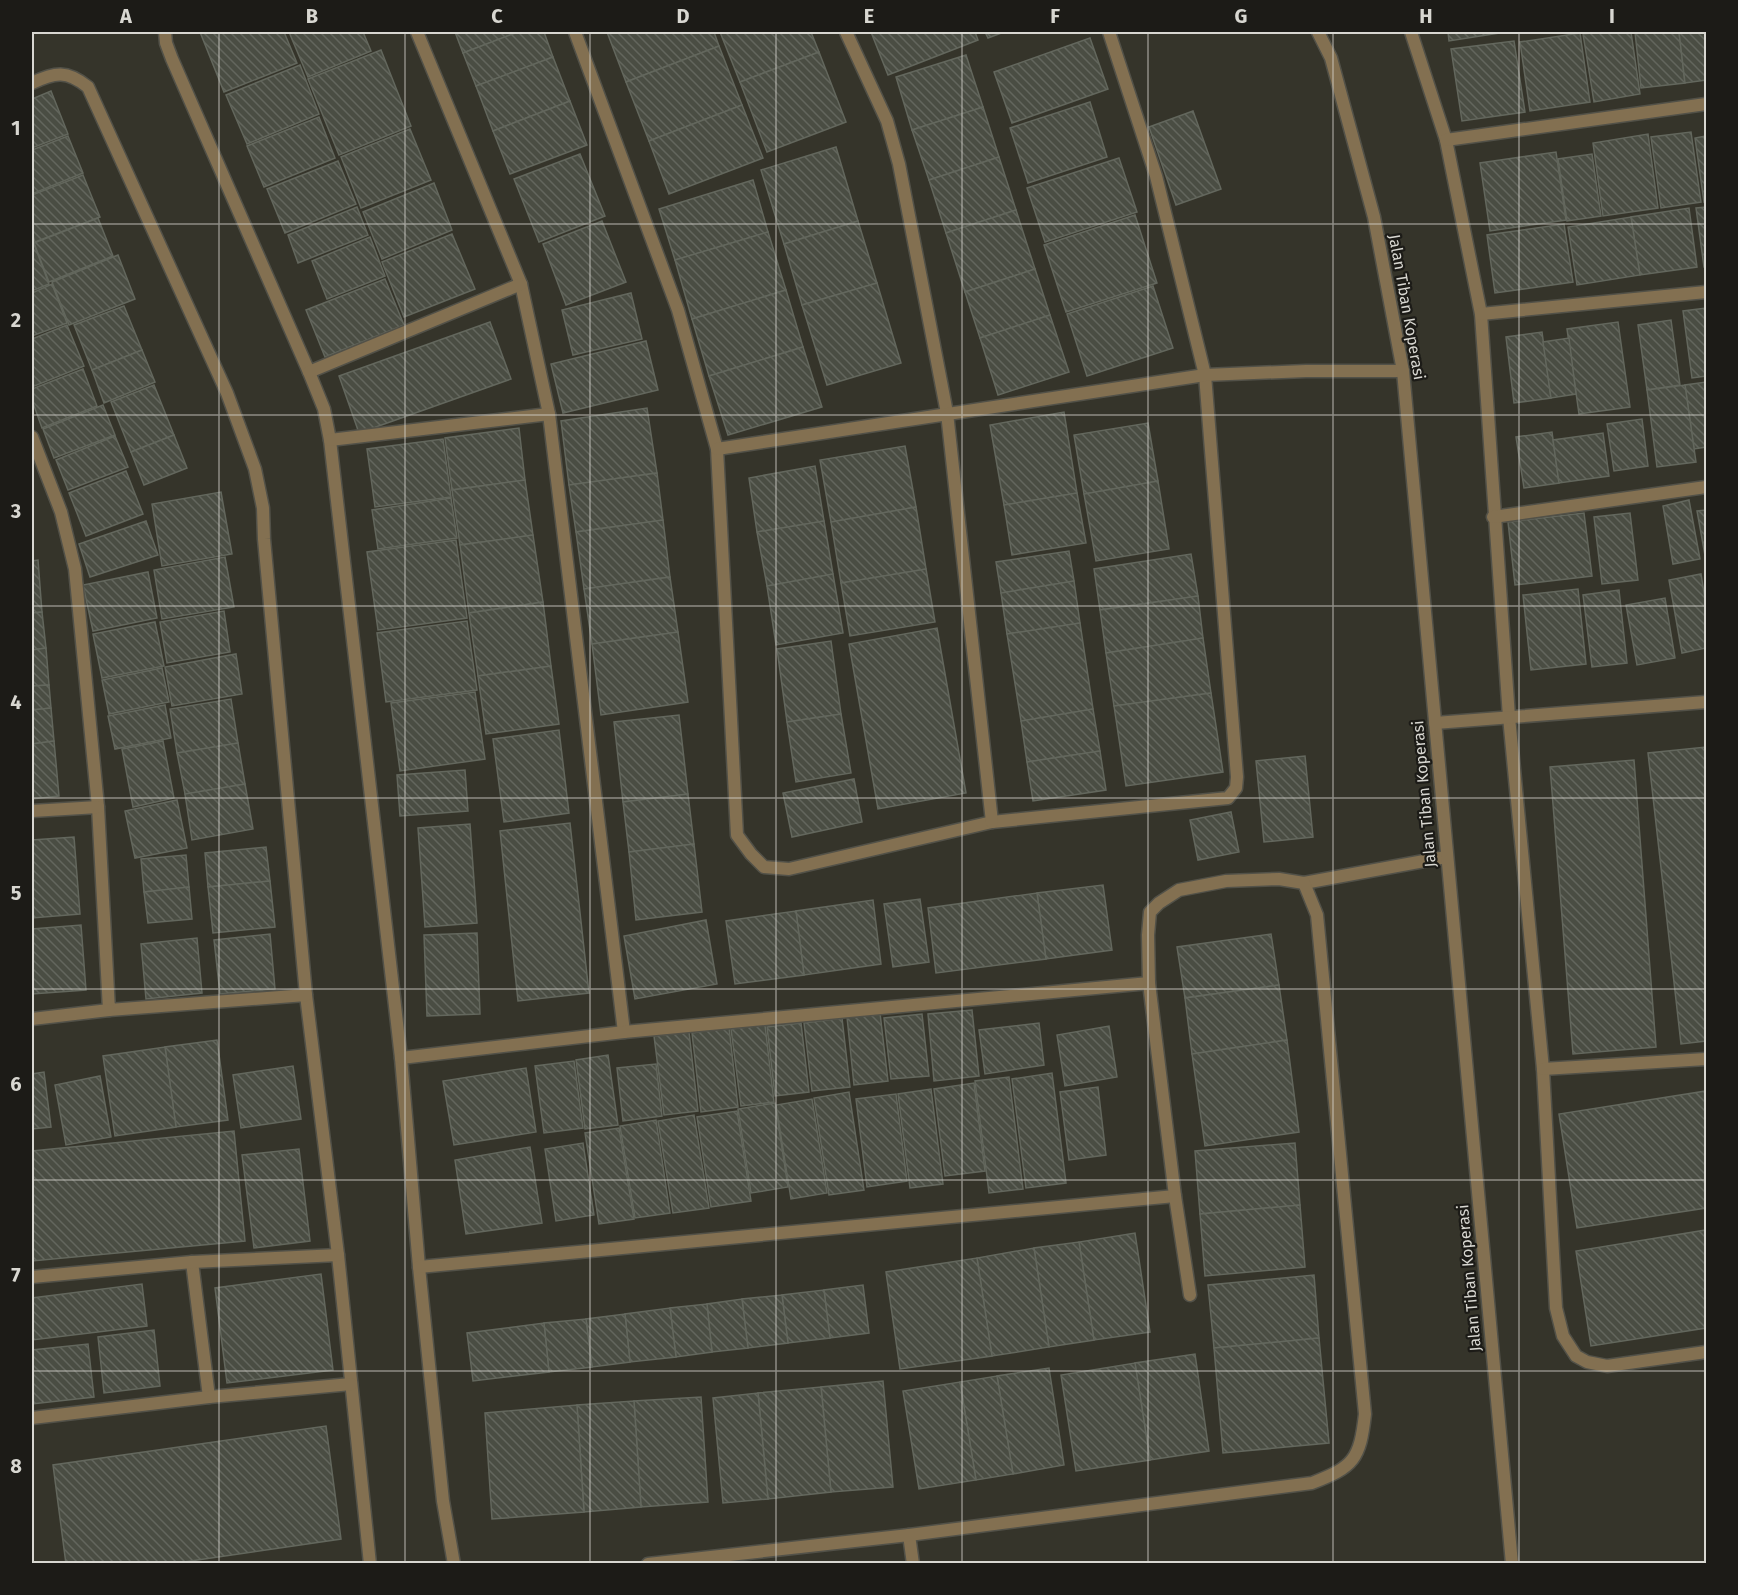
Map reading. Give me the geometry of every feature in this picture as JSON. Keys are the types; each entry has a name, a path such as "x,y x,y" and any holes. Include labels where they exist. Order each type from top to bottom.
{"street":[{"path":"165,32 166,44 172,59 324,409 330,441 401,1058 418,1267 443,1501 454,1563"},
{"path":"417,32 521,284 549,414 624,1032"},
{"path":"575,32 678,310 717,449 737,835 751,855 764,867 789,869 992,822 1228,798 1236,788 1237,777 1205,375 1156,176 1108,32"},
{"path":"846,32 887,121 898,164 947,413 992,822"},
{"name":"Jalan Tiban Koperasi","path":"1318,32 1331,58 1374,217 1403,371 1512,1563"},
{"path":"1411,32 1446,140 1481,314 1493,518 1509,717 1543,1069 1556,1308 1563,1336 1575,1356 1587,1362 1606,1366 1707,1352"},
{"path":"32,83 47,76 64,74 77,78 88,87 228,393 255,469 263,508 306,995 338,1255 370,1563"},
{"path":"1446,140 1707,104"},
{"path":"309,372 521,284"},
{"path":"1481,314 1707,292"},
{"path":"717,449 1205,375 1403,371"},
{"path":"330,441 549,414"},
{"path":"32,437 61,512 75,569 98,807 109,1010"},
{"path":"1493,518 1707,487"},
{"path":"1435,723 1707,702"},
{"path":"32,812 98,807"},
{"path":"1190,1295 1175,1196 1149,983 1150,912 1179,890 1226,881 1279,879 1304,883 1446,857"},
{"path":"648,1563 909,1535 1312,1483 1337,1473 1355,1458 1362,1439 1365,1414 1317,915 1304,883"},
{"path":"401,1058 624,1032 1149,983"},
{"path":"32,1019 109,1010 306,995"},
{"path":"1543,1069 1707,1059"},
{"path":"418,1267 1175,1196"},
{"path":"32,1277 192,1262 338,1255"},
{"path":"192,1262 209,1397"},
{"path":"32,1418 209,1397 351,1384"},
{"path":"909,1535 913,1563"}],"building":[{"path":"200,32 284,32 297,63 224,92"},
{"path":"289,32 363,32 371,51 308,77"},
{"path":"455,32 518,32 463,53"},
{"path":"518,32 544,32 553,57 476,86 463,53"},
{"path":"607,32 714,32 719,46 626,82"},
{"path":"720,32 811,32 819,52 740,82"},
{"path":"871,32 975,32 978,40 888,75"},
{"path":"985,32 1004,32 988,38"},
{"path":"1448,32 1499,32 1499,33 1449,41"},
{"path":"1631,32 1640,94 1594,102 1583,34"},
{"path":"1635,32 1679,32 1685,83 1641,88"},
{"path":"1679,32 1706,32 1706,80 1685,83"},
{"path":"1580,33 1590,102 1530,111 1520,42"},
{"path":"1090,38 1108,89 1012,123 994,72"},
{"path":"1514,41 1525,112 1462,121 1451,49"},
{"path":"719,46 742,105 649,141 626,82"},
{"path":"381,50 411,126 339,155 308,79"},
{"path":"819,52 846,122 767,152 740,82"},
{"path":"966,55 983,107 912,130 896,77"},
{"path":"553,57 570,101 493,131 476,86"},
{"path":"300,65 319,114 247,144 226,95"},
{"path":"51,91 68,134 32,148 32,99"},
{"path":"570,101 587,145 510,174 493,131"},
{"path":"1090,102 1107,157 1028,183 1010,128"},
{"path":"742,105 763,158 669,194 649,141"},
{"path":"983,107 999,157 929,180 912,130"},
{"path":"1193,111 1221,189 1176,205 1149,127"},
{"path":"319,117 335,158 264,187 247,146"},
{"path":"410,129 431,180 361,208 341,157"},
{"path":"1691,132 1701,202 1661,208 1651,137"},
{"path":"1648,134 1658,208 1603,216 1593,143"},
{"path":"68,136 83,173 32,194 32,150"},
{"path":"1706,136 1706,201 1704,202 1695,138"},
{"path":"836,147 858,221 784,244 761,170"},
{"path":"1556,152 1566,220 1490,231 1480,163"},
{"path":"580,154 605,216 539,242 514,179"},
{"path":"1592,154 1601,216 1567,221 1558,159"},
{"path":"999,157 1016,210 946,233 929,180"},
{"path":"1119,158 1137,212 1045,242 1027,188"},
{"path":"338,161 356,204 285,233 267,189"},
{"path":"83,175 100,217 35,242 32,233 32,195"},
{"path":"753,180 768,232 675,260 659,209"},
{"path":"434,183 452,230 382,259 363,212"},
{"path":"357,207 368,235 298,263 288,235"},
{"path":"1706,207 1706,267 1704,267 1696,208"},
{"path":"1689,208 1697,267 1640,275 1631,217"},
{"path":"1016,210 1035,269 965,292 946,233"},
{"path":"1135,215 1157,283 1066,312 1044,245"},
{"path":"1631,217 1640,275 1577,285 1568,227"},
{"path":"98,218 113,256 49,282 34,243"},
{"path":"602,221 626,282 566,305 543,244"},
{"path":"858,221 877,283 802,305 784,244"},
{"path":"1564,224 1573,282 1495,293 1487,235"},
{"path":"768,232 786,290 692,319 675,260"},
{"path":"452,234 475,289 404,317 382,262"},
{"path":"370,237 385,276 327,299 312,261"},
{"path":"32,244 34,244 49,284 32,291"},
{"path":"118,255 135,299 69,325 52,282"},
{"path":"1035,269 1050,315 980,338 965,292"},
{"path":"385,279 404,325 325,357 306,310"},
{"path":"877,283 901,363 827,385 802,305"},
{"path":"52,284 67,323 32,336 32,293"},
{"path":"1153,286 1173,348 1087,376 1067,314"},
{"path":"786,290 803,347 709,376 692,319"},
{"path":"631,293 642,339 573,355 562,310"},
{"path":"124,306 142,350 92,370 74,325"},
{"path":"1706,308 1706,376 1692,378 1683,311"},
{"path":"1050,315 1069,372 998,395 980,338"},
{"path":"1671,320 1680,385 1647,390 1638,325"},
{"path":"490,322 511,379 359,433 339,376"},
{"path":"1618,322 1630,407 1579,414 1567,329"},
{"path":"67,325 84,366 32,387 32,339"},
{"path":"1542,332 1551,398 1514,403 1506,337"},
{"path":"1569,338 1576,394 1551,398 1543,342"},
{"path":"646,341 658,390 563,413 551,364"},
{"path":"803,347 822,407 728,435 709,376"},
{"path":"142,350 155,382 104,403 92,370"},
{"path":"83,369 97,406 42,428 32,400 32,389"},
{"path":"1706,382 1706,447 1694,449 1685,385"},
{"path":"154,385 174,435 131,452 111,402"},
{"path":"1685,385 1696,462 1657,467 1647,390"},
{"path":"103,405 115,435 54,458 43,429"},
{"path":"647,408 657,473 569,485 561,421"},
{"path":"1064,412 1077,493 1004,505 990,425"},
{"path":"1642,419 1648,466 1614,471 1607,424"},
{"path":"1148,423 1158,481 1084,494 1074,435"},
{"path":"519,428 525,480 452,490 445,438"},
{"path":"1552,432 1559,483 1524,488 1516,437"},
{"path":"1603,433 1609,476 1559,483 1553,440"},
{"path":"174,435 187,468 144,485 131,452"},
{"path":"115,436 128,467 68,490 56,460"},
{"path":"443,439 451,497 375,507 367,449"},
{"path":"905,446 916,507 831,522 820,460"},
{"path":"815,466 824,521 757,532 749,478"},
{"path":"126,471 143,514 86,536 69,493"},
{"path":"657,473 663,520 576,532 569,485"},
{"path":"525,480 533,535 460,545 452,490"},
{"path":"1158,481 1169,549 1096,561 1084,494"},
{"path":"221,492 232,554 162,566 152,504"},
{"path":"1077,493 1086,543 1012,555 1004,505"},
{"path":"451,498 457,538 378,549 372,510"},
{"path":"1689,500 1700,559 1673,564 1663,506"},
{"path":"916,507 926,569 841,583 831,522"},
{"path":"1706,510 1706,561 1697,511"},
{"path":"1584,513 1592,576 1515,585 1508,522"},
{"path":"1630,513 1638,580 1602,584 1594,517"},
{"path":"663,520 670,577 584,589 576,532"},
{"path":"146,521 158,555 90,577 79,544"},
{"path":"824,521 833,574 767,586 757,532"},
{"path":"533,535 543,602 469,613 460,545"},
{"path":"456,540 467,618 378,630 367,552"},
{"path":"1069,551 1074,581 1001,593 996,562"},
{"path":"1191,554 1198,596 1100,610 1094,569"},
{"path":"225,557 234,607 162,619 154,570"},
{"path":"38,560 42,612 32,613 32,561"},
{"path":"926,569 935,622 850,636 841,583"},
{"path":"148,572 157,618 93,631 83,585"},
{"path":"833,574 843,633 776,645 767,586"},
{"path":"1701,574 1706,605 1706,648 1682,653 1669,580"},
{"path":"670,577 678,632 592,644 584,589"},
{"path":"1074,581 1080,623 1007,634 1001,593"},
{"path":"1578,589 1586,664 1531,670 1523,595"},
{"path":"1619,590 1627,663 1592,667 1583,595"},
{"path":"1198,596 1203,638 1106,653 1100,610"},
{"path":"1665,598 1675,658 1637,665 1626,605"},
{"path":"543,602 551,666 478,676 469,613"},
{"path":"224,611 230,652 167,663 160,622"},
{"path":"42,612 46,648 32,650 32,613"},
{"path":"467,621 477,690 386,702 377,633"},
{"path":"155,622 164,666 102,678 93,634"},
{"path":"1080,623 1093,709 1021,721 1007,634"},
{"path":"937,628 966,793 878,809 849,644"},
{"path":"678,632 688,702 601,715 592,644"},
{"path":"1203,638 1211,693 1114,706 1106,653"},
{"path":"831,641 841,714 787,722 777,649"},
{"path":"46,648 49,685 32,686 32,650"},
{"path":"236,654 242,694 172,706 165,667"},
{"path":"551,666 559,724 486,734 478,676"},
{"path":"162,668 169,702 109,714 102,680"},
{"path":"49,685 51,708 32,710 32,686"},
{"path":"475,692 485,759 400,771 391,703"},
{"path":"1211,693 1223,772 1126,786 1114,706"},
{"path":"231,699 238,743 177,753 170,709"},
{"path":"165,705 171,738 115,749 108,716"},
{"path":"51,708 54,741 32,744 32,710"},
{"path":"1093,709 1100,751 1027,762 1021,721"},
{"path":"841,714 851,773 796,782 787,722"},
{"path":"679,715 688,794 623,802 614,722"},
{"path":"559,730 569,813 504,822 493,739"},
{"path":"54,741 59,796 32,799 32,744"},
{"path":"163,741 174,798 133,807 122,749"},
{"path":"238,743 245,784 185,794 177,753"},
{"path":"1706,747 1706,1041 1681,1044 1648,753"},
{"path":"1100,751 1106,790 1033,801 1027,762"},
{"path":"1305,756 1313,837 1264,842 1256,761"},
{"path":"1634,760 1656,1047 1573,1054 1550,767"},
{"path":"465,770 468,811 400,816 397,775"},
{"path":"854,779 862,822 792,837 783,793"},
{"path":"245,784 253,829 192,840 185,794"},
{"path":"688,794 694,844 629,852 623,802"},
{"path":"177,800 187,848 135,858 125,811"},
{"path":"1231,812 1239,852 1198,860 1190,820"},
{"path":"570,823 589,993 518,1001 500,831"},
{"path":"470,824 477,923 425,927 418,828"},
{"path":"74,837 80,914 32,918 32,840"},
{"path":"694,844 702,912 636,920 629,852"},
{"path":"266,847 270,881 208,887 205,853"},
{"path":"186,855 189,887 144,892 141,859"},
{"path":"270,881 275,927 213,933 208,887"},
{"path":"1103,885 1112,950 1046,959 1037,893"},
{"path":"189,887 192,919 148,923 144,892"},
{"path":"1037,893 1046,959 936,973 928,908"},
{"path":"920,899 929,962 893,967 884,904"},
{"path":"873,900 881,964 804,975 796,911"},
{"path":"796,911 804,975 735,984 726,921"},
{"path":"706,920 717,984 635,999 624,936"},
{"path":"81,925 86,990 32,994 32,929"},
{"path":"477,933 480,1014 427,1016 424,935"},
{"path":"270,934 275,989 220,994 214,940"},
{"path":"1271,934 1279,985 1185,998 1177,947"},
{"path":"197,938 202,993 146,999 141,944"},
{"path":"1279,985 1287,1040 1192,1054 1185,998"},
{"path":"972,1010 979,1076 934,1081 928,1014"},
{"path":"880,1013 888,1081 854,1085 847,1017"},
{"path":"922,1014 929,1076 891,1079 884,1018"},
{"path":"842,1018 850,1087 812,1091 804,1023"},
{"path":"801,1023 809,1092 775,1096 767,1027"},
{"path":"1039,1023 1044,1065 985,1074 979,1030"},
{"path":"765,1025 774,1102 741,1106 731,1029"},
{"path":"1109,1026 1117,1077 1065,1086 1057,1035"},
{"path":"729,1027 738,1107 701,1112 692,1033"},
{"path":"689,1032 698,1111 664,1115 654,1036"},
{"path":"217,1040 228,1120 176,1127 165,1047"},
{"path":"1287,1040 1299,1132 1205,1146 1192,1054"},
{"path":"165,1047 176,1127 115,1136 103,1056"},
{"path":"608,1055 618,1125 585,1129 576,1060"},
{"path":"574,1061 583,1128 544,1133 535,1066"},
{"path":"656,1064 662,1116 623,1121 617,1068"},
{"path":"293,1066 301,1119 241,1128 233,1075"},
{"path":"526,1068 536,1132 454,1145 443,1081"},
{"path":"44,1072 51,1127 32,1129 32,1074"},
{"path":"1052,1073 1066,1183 1026,1188 1012,1079"},
{"path":"100,1076 111,1137 66,1145 55,1085"},
{"path":"1009,1077 1023,1189 989,1193 975,1081"},
{"path":"974,1083 985,1171 945,1176 934,1089"},
{"path":"1098,1087 1106,1155 1069,1160 1060,1092"},
{"path":"931,1089 943,1184 910,1188 898,1094"},
{"path":"1706,1091 1706,1208 1577,1228 1559,1114"},
{"path":"849,1092 864,1190 829,1195 814,1098"},
{"path":"896,1094 907,1181 867,1187 856,1099"},
{"path":"812,1099 827,1193 791,1199 776,1105"},
{"path":"775,1103 788,1187 751,1193 738,1109"},
{"path":"737,1111 751,1201 711,1207 697,1117"},
{"path":"694,1115 709,1208 673,1213 658,1121"},
{"path":"656,1120 670,1213 635,1218 620,1126"},
{"path":"619,1128 634,1219 599,1224 585,1133"},
{"path":"234,1131 245,1241 32,1261 32,1151"},
{"path":"583,1143 594,1215 556,1221 545,1149"},
{"path":"1295,1143 1300,1205 1200,1214 1195,1151"},
{"path":"530,1147 542,1223 466,1234 455,1160"},
{"path":"299,1149 310,1241 254,1248 242,1155"},
{"path":"1300,1205 1305,1267 1205,1276 1200,1214"},
{"path":"1706,1230 1706,1328 1591,1346 1576,1251"},
{"path":"1135,1233 1150,1332 1094,1340 1079,1242"},
{"path":"1079,1242 1094,1340 1049,1347 1034,1248"},
{"path":"1034,1248 1049,1347 992,1356 977,1258"},
{"path":"977,1258 992,1356 900,1369 886,1272"},
{"path":"321,1274 333,1370 227,1383 215,1288"},
{"path":"1314,1275 1319,1338 1214,1348 1208,1285"},
{"path":"142,1284 147,1326 32,1340 32,1298"},
{"path":"863,1285 869,1333 830,1338 824,1290"},
{"path":"824,1290 830,1338 788,1343 782,1295"},
{"path":"782,1295 788,1343 748,1348 742,1299"},
{"path":"742,1299 748,1348 712,1352 707,1304"},
{"path":"707,1304 712,1352 676,1357 670,1308"},
{"path":"670,1308 676,1357 630,1362 625,1314"},
{"path":"625,1314 630,1362 592,1367 586,1319"},
{"path":"586,1319 592,1367 549,1372 544,1323"},
{"path":"544,1323 549,1372 473,1381 467,1333"},
{"path":"154,1330 160,1386 104,1393 98,1337"},
{"path":"1319,1338 1329,1443 1223,1453 1214,1348"},
{"path":"88,1344 94,1397 32,1404 32,1350"},
{"path":"1195,1354 1209,1451 1150,1460 1135,1363"},
{"path":"1135,1363 1150,1460 1076,1471 1061,1375"},
{"path":"1049,1368 1064,1465 1013,1474 997,1376"},
{"path":"997,1376 1013,1474 976,1480 960,1382"},
{"path":"883,1381 893,1487 831,1492 821,1387"},
{"path":"960,1382 976,1480 919,1489 903,1391"},
{"path":"821,1387 831,1492 768,1499 758,1393"},
{"path":"758,1393 768,1499 723,1503 713,1398"},
{"path":"701,1397 708,1502 641,1507 634,1401"},
{"path":"634,1401 641,1507 584,1512 577,1405"},
{"path":"577,1405 584,1512 492,1519 485,1413"},
{"path":"326,1426 341,1539 170,1564 66,1564 53,1465"}]}
